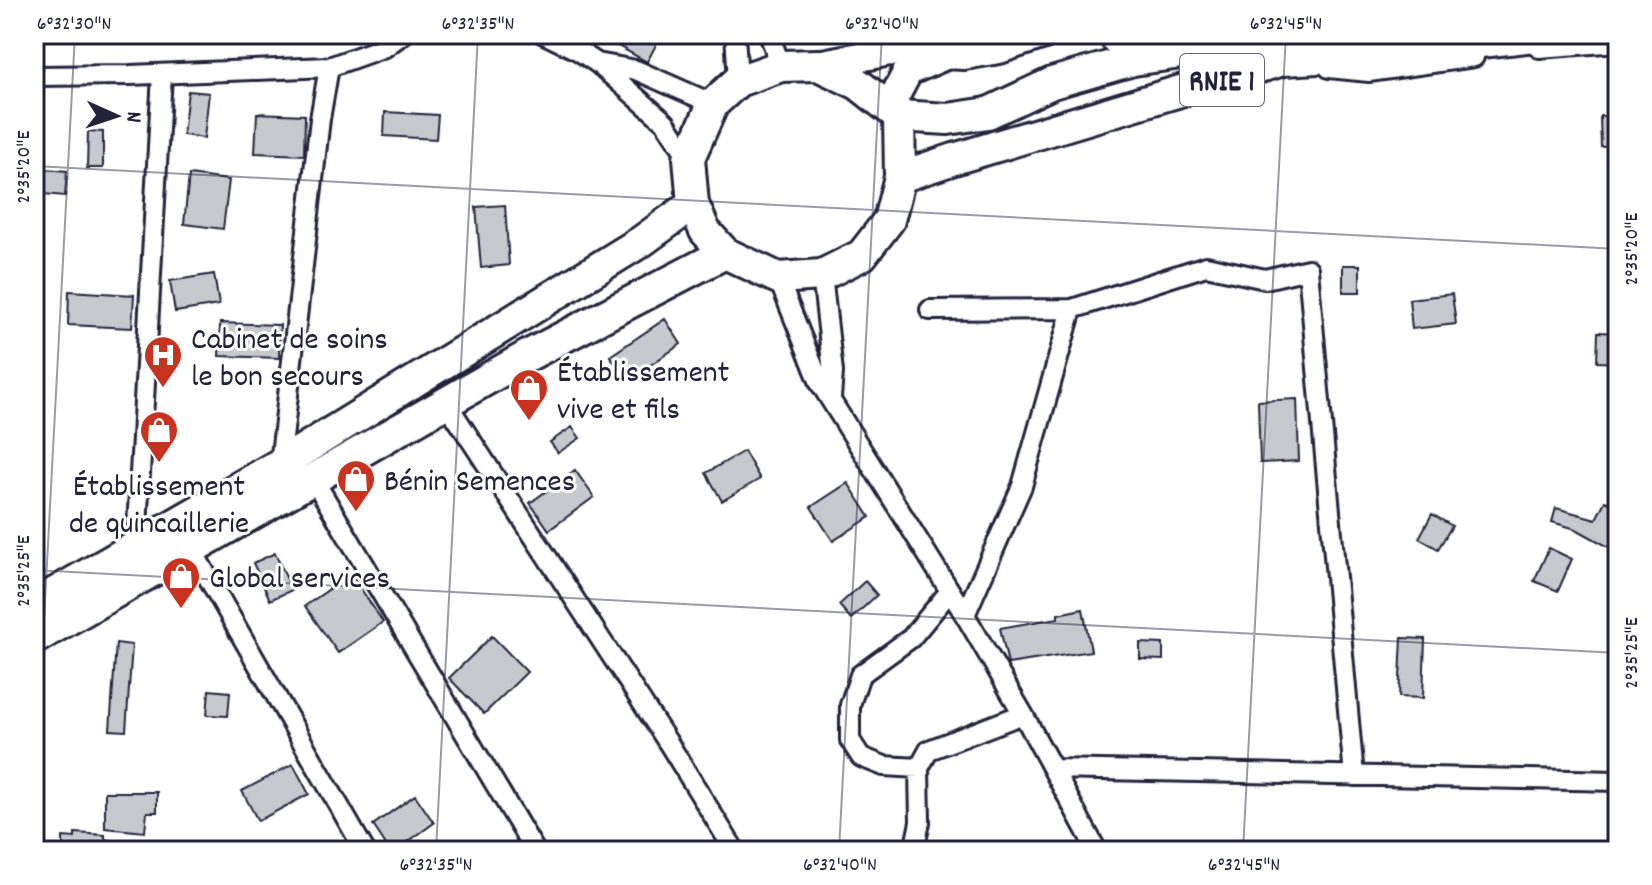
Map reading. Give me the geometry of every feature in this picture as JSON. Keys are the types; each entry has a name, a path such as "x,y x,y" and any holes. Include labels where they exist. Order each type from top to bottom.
{"highway":[{"path":"1113,34 1133,60"},
{"name":"RNIE 1","path":"894,111 948,119 988,113 1052,83 1133,60 1311,34"},
{"name":"RNIE 1","path":"900,177 1283,60 1352,56 1554,34"},
{"path":"818,65 858,84 894,111 900,177 889,220 862,255 822,275 778,278 725,253 705,231 693,204 689,158 713,104 738,81 781,66 818,65"},
{"path":"34,605 280,464 642,241 693,204"},
{"path":"34,639 529,355 725,253"}],"main road":[{"path":"818,65 890,51 964,55 999,49 1044,34"},
{"path":"894,111 908,71 949,53"}],"street":[{"path":"34,76 329,67 385,47 403,34"},
{"path":"544,34 597,63 665,122 689,158"},
{"path":"735,34 738,81"},
{"path":"769,34 781,66"},
{"path":"1283,60 1369,72 1541,47 1618,42"},
{"path":"597,63 636,70 713,104"},
{"path":"280,464 320,119 329,67"},
{"path":"136,546 162,74"},
{"path":"930,310 1072,309 1206,266 1265,279 1308,269 1354,776"},
{"path":"822,275 832,358 831,398"},
{"path":"778,278 812,365 965,615 1097,851"},
{"path":"965,615 1022,486 1072,309"},
{"path":"446,402 669,744 735,851"},
{"path":"314,480 535,851"},
{"path":"191,548 365,851"},
{"path":"919,768 884,766 861,757 850,740 850,705 860,675 911,638 950,591"},
{"path":"914,851 920,822 919,768 929,750 1023,714"},
{"path":"1053,769 1618,781"}],"building":[{"path":"596,34 635,34 656,45 647,62"},
{"path":"188,91 209,93 204,138 183,135"},
{"path":"385,112 438,115 436,139 384,136"},
{"path":"257,113 305,115 304,155 255,153"},
{"path":"1600,116 1618,116 1618,146 1601,147"},
{"path":"88,131 103,132 103,168 87,168"},
{"path":"46,169 67,171 65,196 44,194"},
{"path":"189,175 229,180 223,229 184,224"},
{"path":"505,205 509,265 481,268 476,207"},
{"path":"1343,265 1360,265 1360,292 1343,292"},
{"path":"214,274 219,305 175,312 170,281"},
{"path":"69,291 134,295 132,328 68,325"},
{"path":"1452,294 1456,324 1412,329 1409,299"},
{"path":"665,319 681,344 627,381 610,356"},
{"path":"220,323 280,325 279,358 219,356"},
{"path":"1598,332 1618,333 1618,363 1597,362"},
{"path":"1297,399 1299,461 1260,463 1258,401"},
{"path":"572,427 580,438 558,453 550,442"},
{"path":"744,451 760,479 722,501 706,473"},
{"path":"575,470 594,497 549,530 530,503"},
{"path":"848,483 870,517 833,541 811,507"},
{"path":"1605,501 1618,507 1618,552 1576,529 1552,522 1556,508 1596,519"},
{"path":"1432,514 1452,526 1438,549 1419,538"},
{"path":"1549,548 1572,559 1558,591 1534,581"},
{"path":"275,553 292,590 270,600 253,563"},
{"path":"351,574 383,622 338,653 305,606"},
{"path":"865,581 877,595 851,619 839,605"},
{"path":"1083,609 1091,651 1008,664 1000,628 1058,618 1058,614"},
{"path":"492,636 527,672 484,714 449,678"},
{"path":"1402,638 1425,639 1423,698 1399,697"},
{"path":"116,643 132,645 126,731 110,730"},
{"path":"1140,643 1163,644 1163,660 1140,659"},
{"path":"209,690 230,692 228,716 207,715"},
{"path":"293,764 309,794 258,821 242,791"},
{"path":"105,792 157,792 157,812 147,812 145,832 105,828"},
{"path":"415,795 434,823 395,851 390,851 373,825"},
{"path":"75,833 105,835 105,839 109,840 108,851 63,851 63,837 75,838"}],"place":[{"name":"Cabinet de soins le bon secours","path":"163,389"},
{"name":"Établissement vive et fils","path":"529,422"},
{"name":"Établissement de quincaillerie","path":"159,464"},
{"name":"Bénin Semences","path":"356,513"},
{"name":"Global services","path":"181,610"}]}
